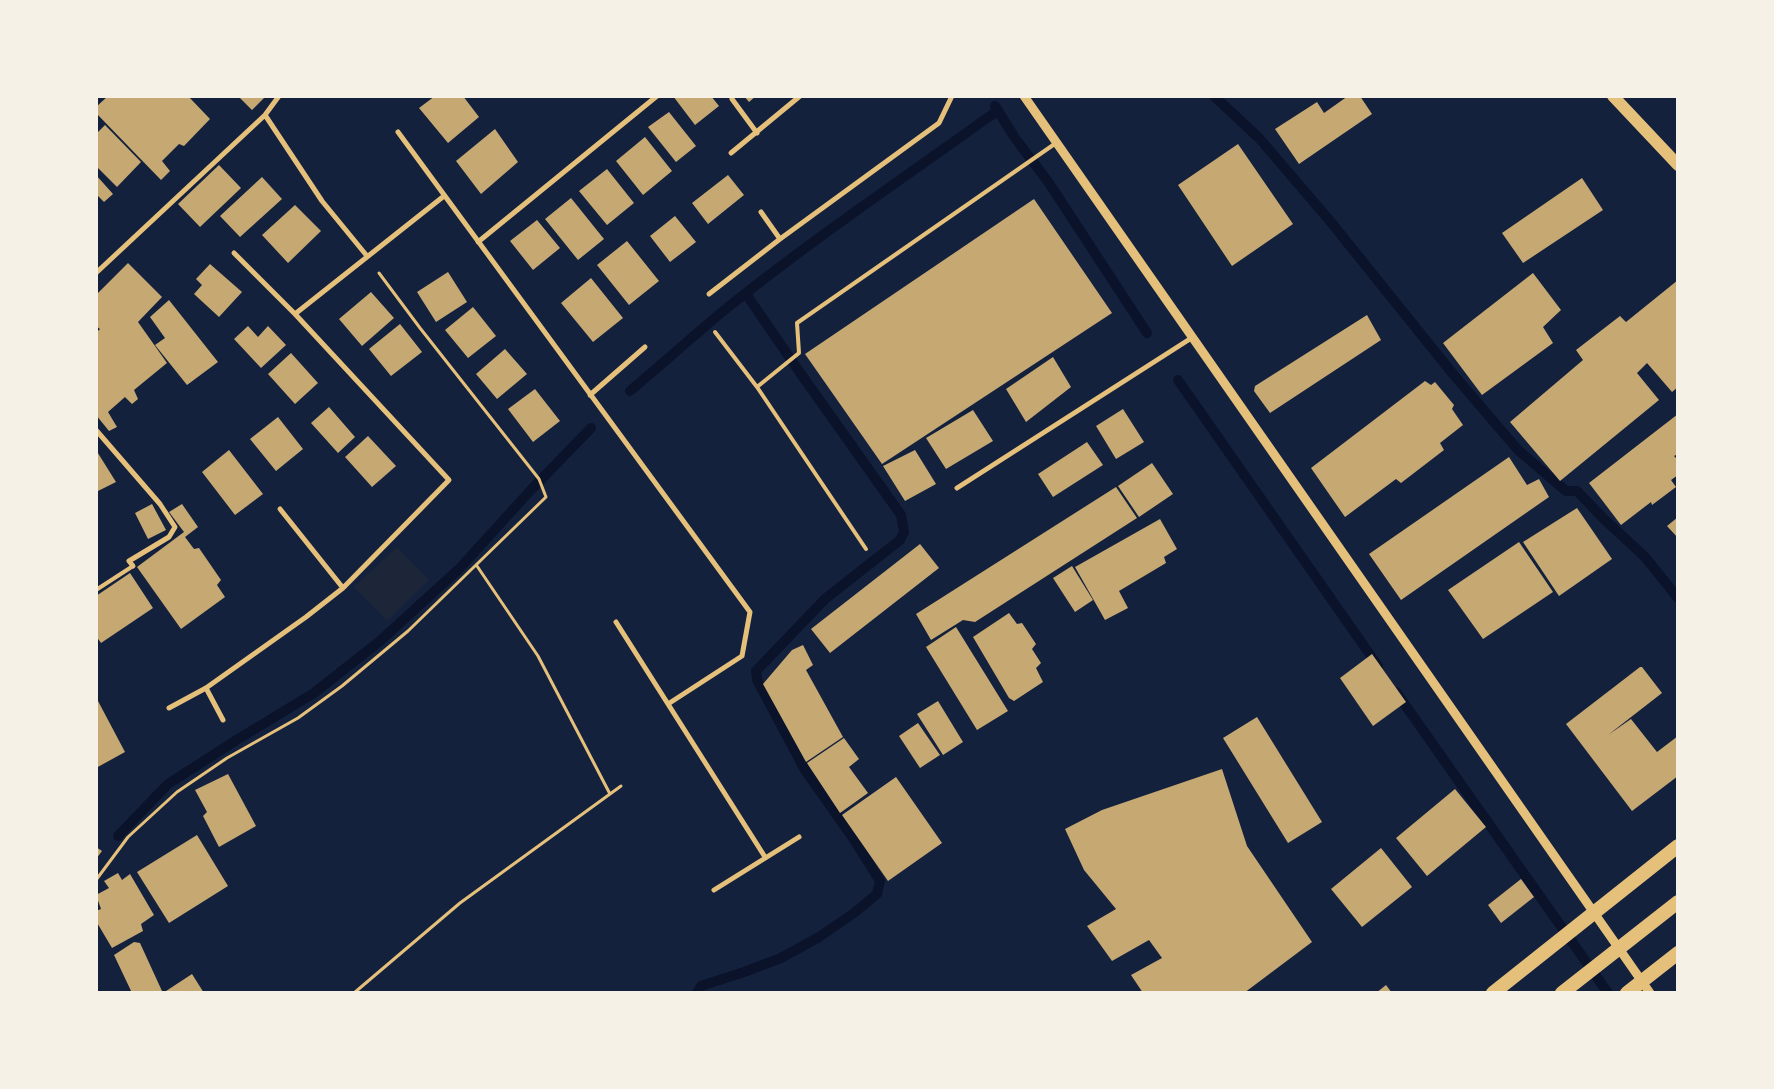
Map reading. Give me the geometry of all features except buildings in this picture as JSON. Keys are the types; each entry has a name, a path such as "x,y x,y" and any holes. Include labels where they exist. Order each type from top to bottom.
{"highway":[{"path":"1493,993 1678,846"},
{"path":"1562,993 1678,902"},
{"path":"1627,993 1678,953"}],"main road":[{"path":"1613,96 1678,165"}],"street":[{"path":"96,273 265,115 279,96"},
{"path":"478,242 657,96"},
{"path":"731,154 800,96"},
{"path":"709,294 780,239 939,122 952,96"},
{"path":"1024,96 1650,993"},
{"path":"732,99 758,133"},
{"path":"265,115 322,201 367,256"},
{"path":"398,132 750,612 742,656 668,704"},
{"path":"295,314 444,196"},
{"path":"761,212 780,239"},
{"path":"169,708 206,688 344,588 449,480 295,314 234,253"},
{"path":"957,488 1193,337"},
{"path":"590,395 645,347"},
{"path":"96,430 160,504 175,527 170,537 129,561 133,566"},
{"path":"280,509 344,588"},
{"path":"616,622 765,857"},
{"path":"206,688 223,720"},
{"path":"714,890 799,837"}],"lane":[{"path":"757,388 800,353 797,323 1056,142"},
{"path":"715,332 757,388 866,550"},
{"path":"96,590 133,566"}],"path":[{"path":"477,566 538,656 610,794"},
{"path":"354,993 460,904 621,786"}],"shaded area":[{"path":"397,547 429,580 387,621 354,587"}],"waterway":[{"path":"1214,96 1259,138 1330,221 1453,374 1518,450 1566,491 1577,491 1645,557 1678,598"},
{"path":"995,106 1015,138 1049,183 1147,333"},
{"path":"630,391 755,286 997,111"},
{"path":"697,993 701,986 781,958 819,937 854,913 877,894 880,881 853,838 805,770 757,680 756,671 825,599 900,540 904,532 901,515 746,294"},
{"path":"1178,380 1378,666"},
{"path":"118,836 168,784 314,693 380,641 459,569 529,492 591,428"},
{"path":"1396,692 1608,993"}]}
